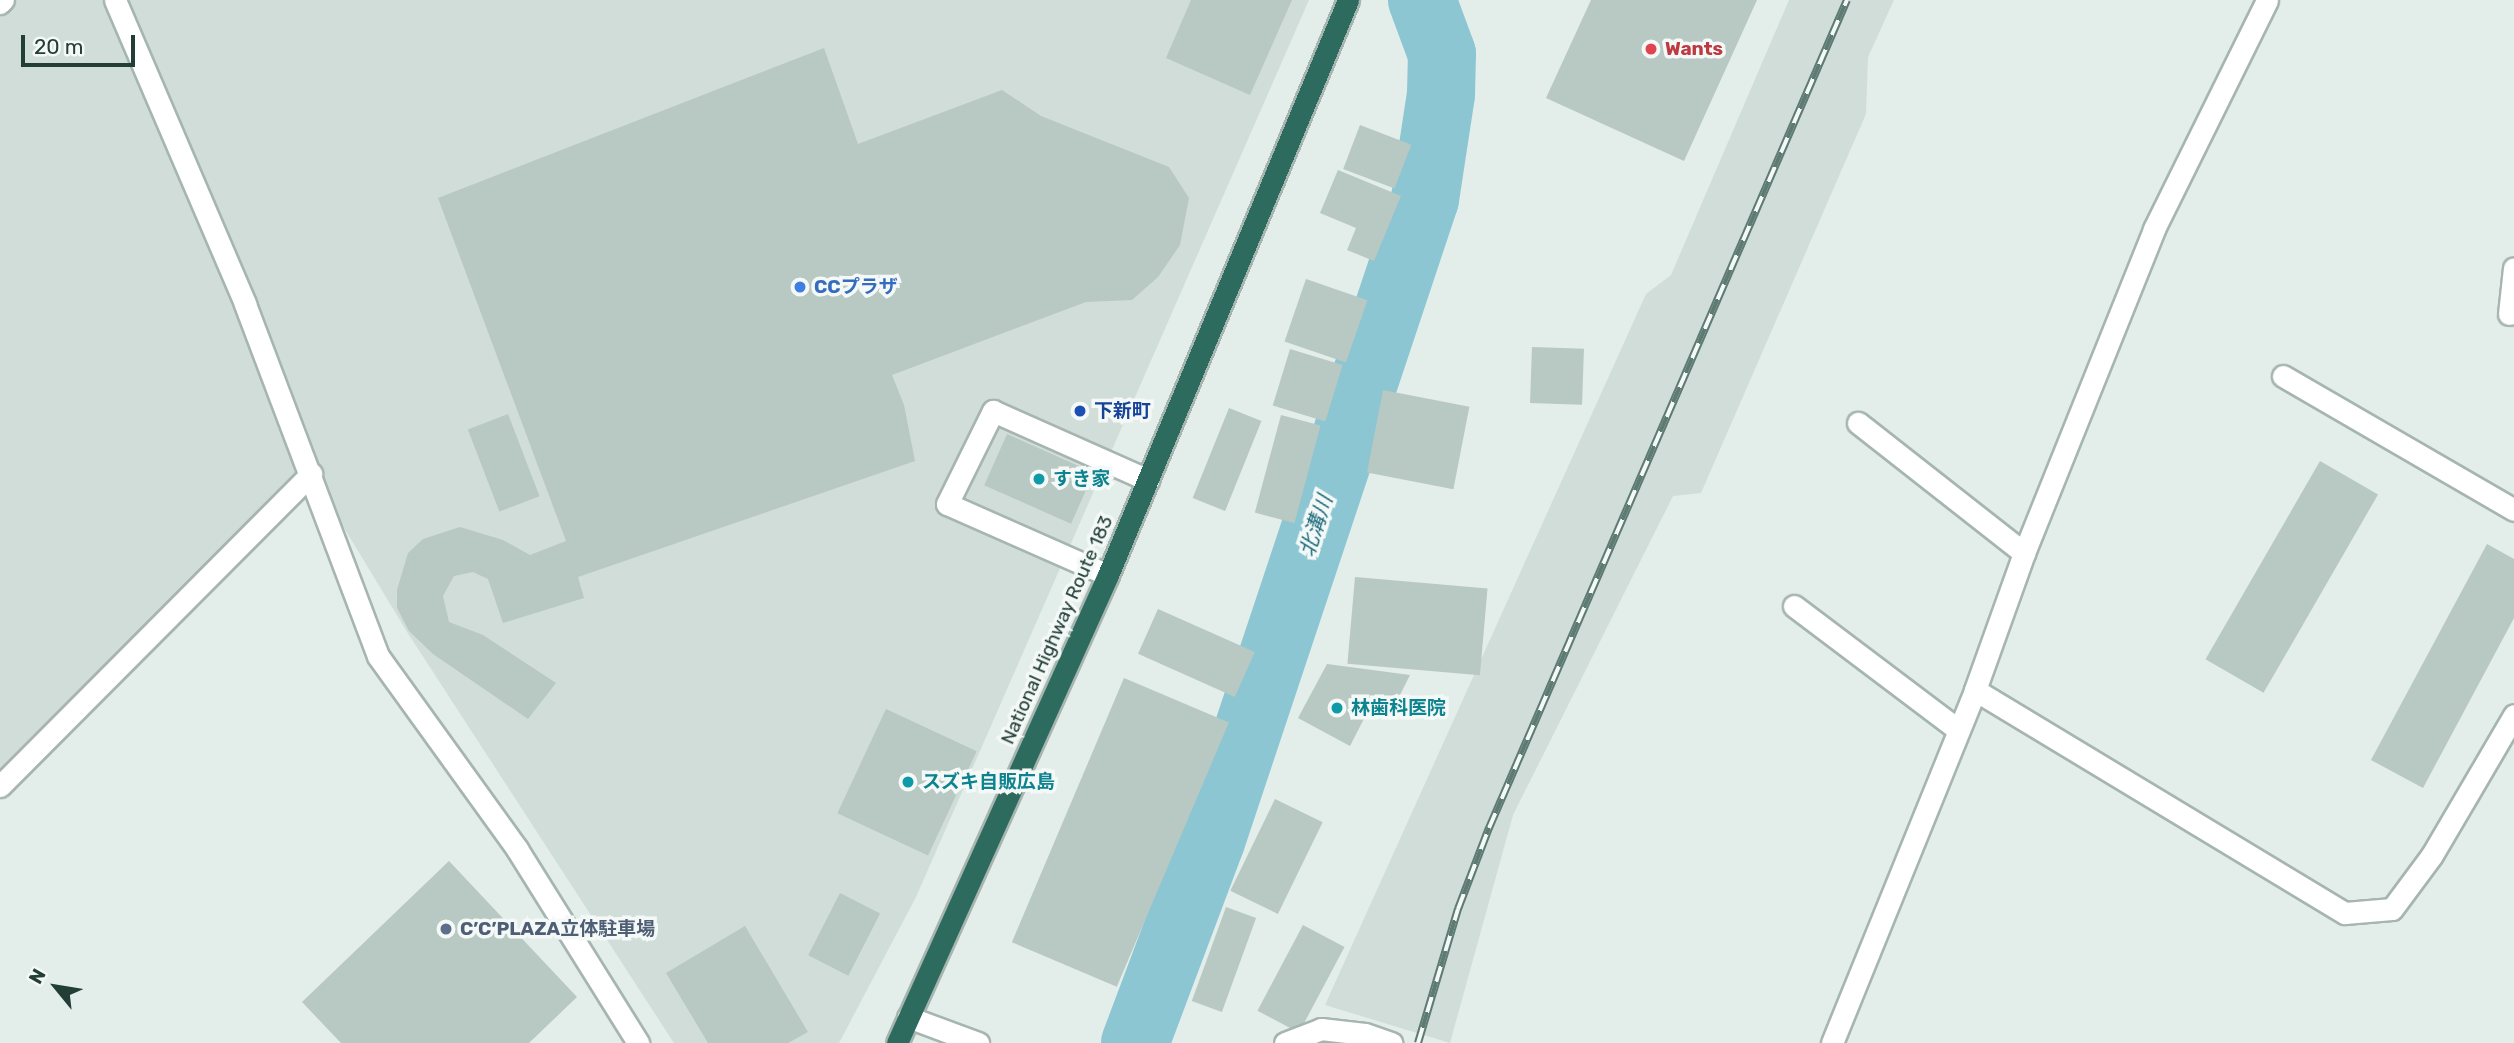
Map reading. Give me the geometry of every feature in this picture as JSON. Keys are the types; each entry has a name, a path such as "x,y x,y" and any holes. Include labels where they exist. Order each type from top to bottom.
{"highway":[{"name":"National Highway Route 183","path":"897,1043 1108,575 1348,0"}],"street":[{"path":"115,0 245,304 312,474 378,656 517,849 638,1043"},
{"path":"1832,1043 1975,690 2024,553 2154,229 2267,0"},
{"path":"2509,314 2514,268"},
{"path":"2283,376 2514,510"},
{"path":"1108,575 947,504 993,411 1148,480"},
{"path":"1858,423 2024,553"},
{"path":"0,786 312,474"},
{"path":"1794,606 1957,729"},
{"path":"1975,690 2345,913 2392,909 2432,855 2509,739 2514,715"},
{"path":"908,1017 978,1043"},
{"path":"1285,1043 1321,1029 1364,1034 1391,1043"}],"shaded area":[{"path":"0,0 1309,0 916,897 839,1043 674,1043 409,635 312,475 0,777"},
{"path":"1789,0 1894,0 1868,57 1866,114 1701,493 1673,496 1513,815 1450,1043 1325,1005 1646,294 1671,275"}],"building":[{"path":"1191,0 1292,0 1250,95 1166,58"},
{"name":"Wants","path":"1591,0 1757,0 1684,161 1546,98"},
{"path":"824,48 858,144 1002,90 1041,116 1169,167 1189,198 1180,245 1158,277 1132,300 1086,302 892,375 904,405 915,461 578,577 584,598 503,623 488,579 473,572 454,576 443,596 449,622 483,635 556,683 528,719 433,654 409,631 397,608 397,590 408,553 423,539 460,527 503,540 530,555 566,541 438,198"},
{"path":"1360,125 1411,145 1395,189 1343,169"},
{"path":"1338,170 1401,196 1374,261 1347,250 1356,228 1320,213"},
{"path":"1306,279 1367,300 1346,363 1285,341"},
{"path":"1532,347 1584,349 1582,405 1530,403"},
{"path":"1290,349 1343,365 1325,422 1273,405"},
{"path":"1383,390 1469,407 1453,489 1367,472"},
{"path":"1229,408 1261,421 1225,511 1193,498"},
{"path":"508,414 540,496 499,512 468,429"},
{"path":"1281,415 1321,426 1294,523 1255,513"},
{"name":"すき家","path":"1007,434 1094,473 1071,524 984,485"},
{"path":"2320,461 2378,494 2264,693 2206,659"},
{"path":"2487,544 2514,559 2514,618 2423,788 2371,760"},
{"path":"1355,577 1487,589 1480,675 1347,664"},
{"path":"1158,609 1255,652 1235,697 1138,654"},
{"name":"林歯科医院","path":"1327,664 1410,675 1391,713 1372,703 1350,746 1298,718"},
{"path":"1124,678 1229,723 1117,987 1012,942"},
{"name":"スズキ自販広島","path":"886,709 977,751 928,855 837,813"},
{"path":"1275,799 1323,822 1278,914 1230,891"},
{"name":"C’C’PLAZA立体駐車場","path":"449,861 577,997 529,1043 341,1043 302,1002"},
{"path":"840,893 880,913 848,976 808,955"},
{"path":"1226,907 1256,918 1222,1012 1192,1001"},
{"path":"1303,925 1344,947 1299,1033 1257,1011"},
{"path":"745,926 808,1032 788,1043 708,1043 666,973"}],"waterway":[{"name":"北溝川","path":"1135,1043 1211,841 1425,199 1441,94 1442,54 1422,0"}],"railway":[{"path":"1418,1043 1458,909 1489,828 1847,0"}],"place":[{"name":"Wants","path":"1651,49"},
{"name":"CCプラザ","path":"800,287"},
{"name":"下新町","path":"1080,411"},
{"name":"すき家","path":"1039,479"},
{"name":"林歯科医院","path":"1337,708"},
{"name":"スズキ自販広島","path":"908,782"},
{"name":"C’C’PLAZA立体駐車場","path":"446,929"}]}
